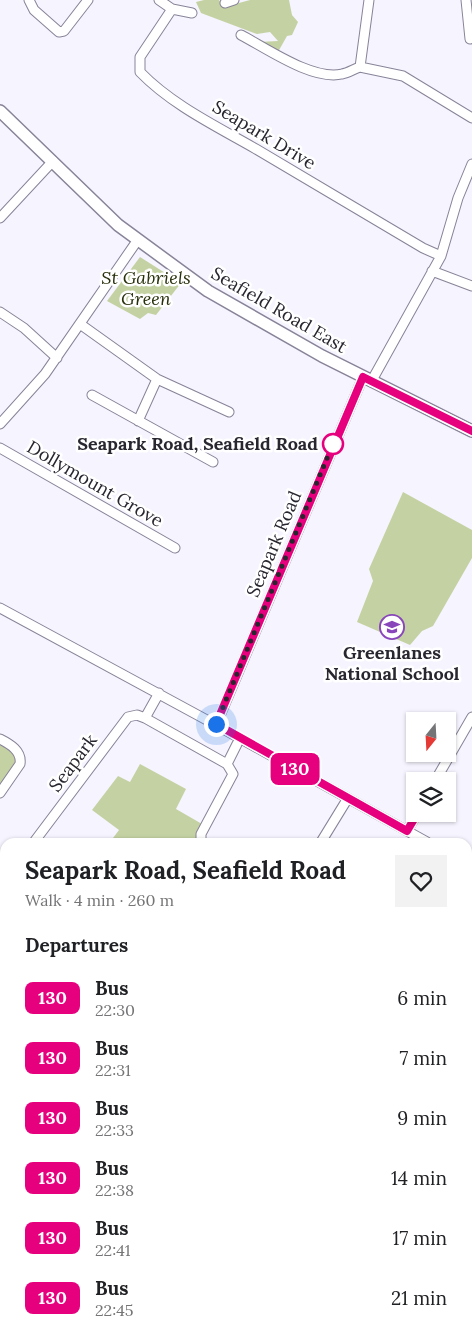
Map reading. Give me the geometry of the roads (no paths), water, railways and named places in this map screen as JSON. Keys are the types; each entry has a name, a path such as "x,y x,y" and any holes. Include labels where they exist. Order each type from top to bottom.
{"street":[{"path":"29,0 34,10 59,32 64,31 70,25 88,0"},
{"path":"159,0 172,9 192,12"},
{"path":"360,67 369,0"},
{"path":"466,0 470,39"},
{"name":"Seapark Drive","path":"172,9 140,56 140,72 147,80 170,98 423,248 441,256"},
{"path":"241,35 287,60 324,75 341,75 360,67 403,76 472,118"},
{"name":"Seafield Road East","path":"0,111 137,241 208,291 253,319 367,380 472,430"},
{"path":"1,214 53,161"},
{"name":"Seapark Road","path":"216,724 367,380 441,256 458,198 472,164"},
{"path":"0,424 57,358 137,241"},
{"path":"432,271 472,286"},
{"path":"0,312 24,328 57,358"},
{"path":"80,324 157,379 229,412"},
{"path":"138,421 157,379"},
{"path":"92,395 213,462"},
{"name":"Dollymount Grove","path":"0,448 175,548"},
{"path":"0,608 216,724 420,838"},
{"path":"159,694 145,718 227,764 233,774 201,834 201,838"},
{"name":"Seapark","path":"37,838 128,717 136,715 145,718"},
{"path":"440,772 472,717"},
{"path":"0,739 15,747 21,760 0,793"},
{"path":"227,764 237,744"},
{"path":"323,838 348,798"},
{"path":"407,831 412,822"}],"place":[{"name":"Seapark Road, Seafield Road","path":"333,444"},
{"name":"Greenlanes National School","path":"392,627"}],"park label":[{"name":"St Gabriels Green","path":"146,288"}]}
